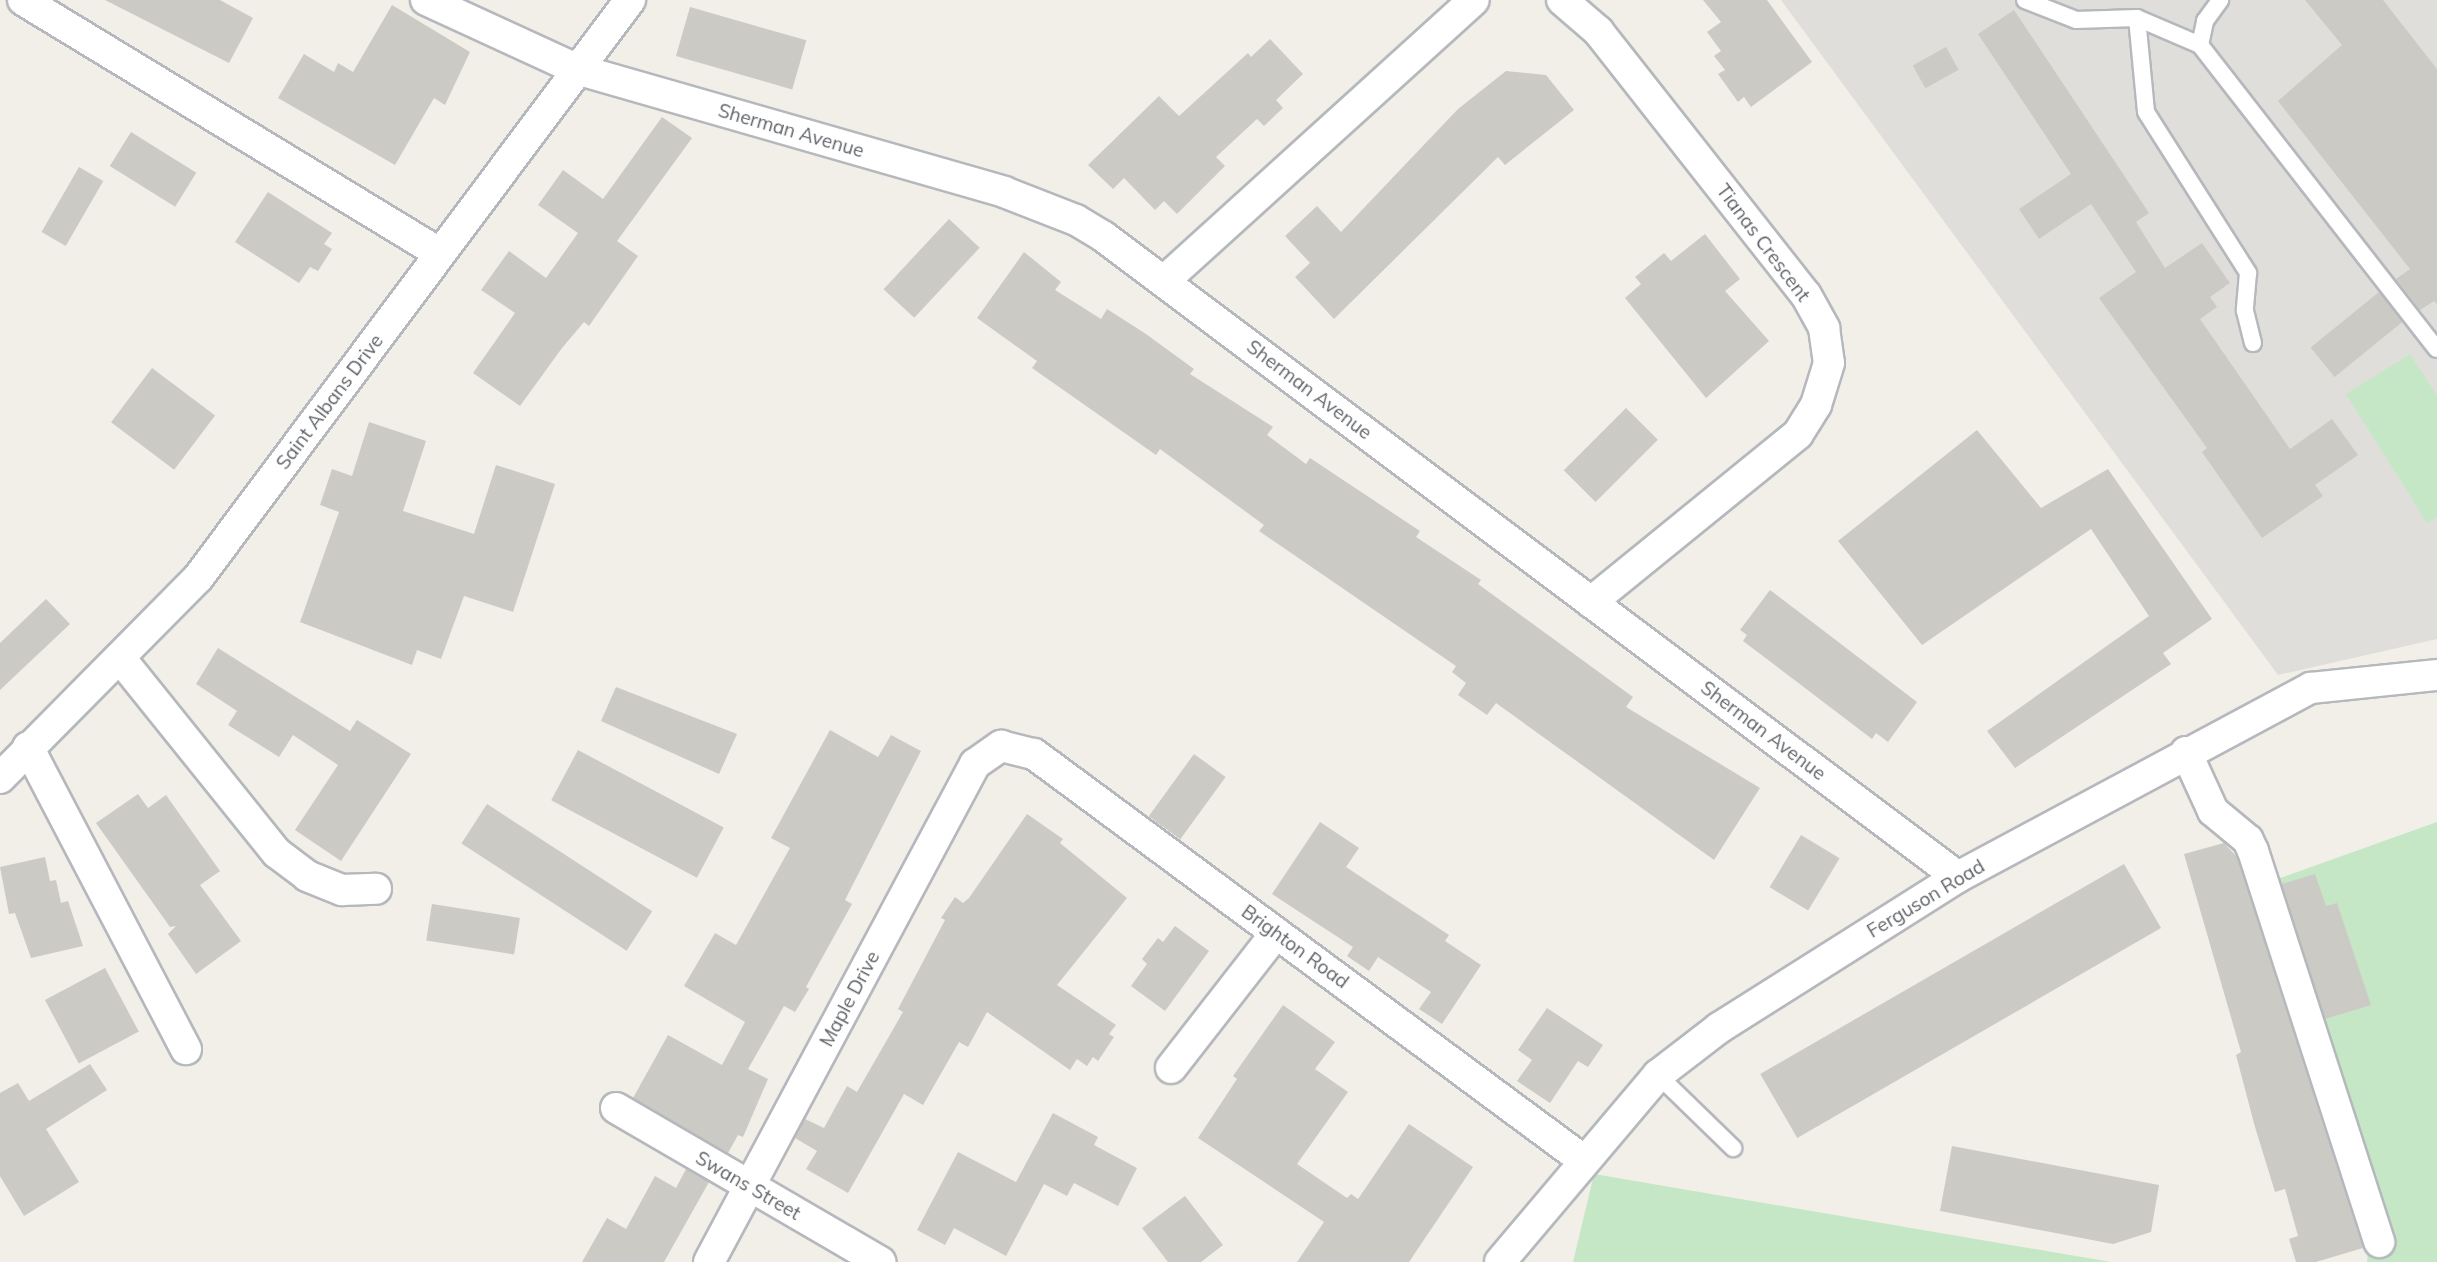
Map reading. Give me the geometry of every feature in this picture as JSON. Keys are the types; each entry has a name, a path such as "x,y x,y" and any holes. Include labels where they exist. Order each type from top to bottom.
{"street":[{"path":"23,0 439,253"},
{"name":"Sherman Avenue","path":"426,0 576,69 1049,207 1104,237 1958,877"},
{"name":"Saint Albans Drive","path":"0,778 28,747 72,710 198,578 630,0"},
{"path":"1164,281 1474,0"},
{"name":"Tianas Crescent","path":"1562,0 1598,30 1806,295 1824,328 1829,363 1816,405 1798,434 1591,602"},
{"path":"120,658 277,853 307,876 342,890 376,889"},
{"name":"Ferguson Road","path":"1500,1262 1583,1160 1658,1075 1719,1028 1958,877 2186,752 2311,688 2437,675"},
{"name":"Brighton Road","path":"1001,746 1034,754 1583,1160"},
{"name":"Maple Drive","path":"709,1262 975,764 1001,746"},
{"path":"28,747 186,1049"},
{"path":"2186,752 2213,811 2248,840 2253,851 2379,1242"},
{"path":"1171,1068 1276,933"},
{"name":"Swans Street","path":"616,1108 749,1188 881,1262"}],"lane":[{"path":"2025,0 2076,20 2137,18 2200,45 2437,349"},
{"path":"2200,45 2205,21 2220,0"},
{"path":"2137,18 2146,112 2248,273 2245,311 2253,343"},
{"path":"1658,1075 1733,1148"}],"shaded area":[{"path":"1781,0 2437,0 2437,639 2278,675"}],"green space":[{"path":"2410,354 2437,396 2437,517 2427,523 2346,394"},
{"path":"2437,822 2437,1262 2367,1262 2371,1227 2272,881"},
{"path":"1594,1174 2111,1262 1573,1262"}],"building":[{"path":"105,0 220,0 253,18 229,63"},
{"path":"1703,0 1767,0 1812,62 1751,107 1744,97 1738,102 1718,74 1725,70 1714,56 1721,51 1707,32 1721,22"},
{"path":"2305,0 2383,0 2437,69 2437,304 2434,301 2420,310 2396,279 2410,269 2278,101 2342,45"},
{"path":"392,5 470,52 445,105 434,98 395,165 278,98 304,54 334,72 338,63 353,72"},
{"path":"690,7 806,40 792,89 676,56"},
{"path":"2014,10 2149,213 2136,222 2165,268 2202,243 2230,283 2210,297 2217,307 2200,319 2290,449 2332,419 2358,455 2315,485 2323,496 2262,538 2202,452 2207,448 2099,298 2136,272 2091,204 2039,239 2019,209 2071,174 1978,34"},
{"path":"1270,39 1303,74 1276,100 1283,108 1264,126 1257,119 1216,157 1225,166 1177,214 1164,201 1155,210 1124,178 1113,189 1088,165 1159,96 1179,116 1248,53 1251,57"},
{"path":"1946,47 1959,70 1925,88 1913,65"},
{"path":"1506,71 1546,75 1574,110 1505,165 1498,157 1334,319 1295,277 1310,263 1285,236 1317,206 1341,232 1458,109"},
{"path":"662,117 692,138 617,241 638,256 589,326 584,322 520,406 473,373 515,313 481,290 509,251 546,278 578,233 538,205 563,170 603,199"},
{"path":"131,132 196,173 175,207 110,166"},
{"path":"79,167 103,181 66,246 42,232"},
{"path":"268,192 332,233 324,244 332,249 318,271 310,267 299,283 235,242"},
{"path":"949,219 980,248 914,318 884,289"},
{"path":"1705,234 1740,279 1725,291 1769,341 1706,398 1625,298 1641,284 1635,277 1664,253 1671,261"},
{"path":"1024,252 1061,282 1055,290 1101,319 1107,309 1146,334 1194,369 1190,374 1273,427 1267,435 1306,464 1310,458 1420,531 1416,537 1481,580 1478,584 1633,697 1626,707 1760,788 1714,860 1496,703 1487,715 1458,695 1466,683 1452,672 1456,666 1259,531 1264,525 1160,449 1156,455 1032,368 1037,361 977,318"},
{"path":"2379,292 2403,322 2335,377 2311,347"},
{"path":"152,368 215,416 174,470 111,422"},
{"path":"1626,408 1658,440 1596,502 1564,470"},
{"path":"369,422 426,441 403,511 474,534 496,465 555,484 513,612 464,596 441,659 417,650 412,665 300,622 339,512 320,505 332,469 352,476"},
{"path":"1977,430 2041,508 2108,469 2212,619 2163,653 2171,664 2015,768 1987,731 2149,616 2091,529 1922,645 1838,541"},
{"path":"1770,590 1917,702 1888,742 1876,733 1872,739 1743,641 1747,635 1740,630"},
{"path":"46,599 70,624 0,690 0,643"},
{"path":"218,648 350,731 357,720 411,754 341,861 295,830 338,765 293,735 279,757 228,725 237,711 196,684"},
{"path":"616,687 737,734 719,774 601,721"},
{"path":"830,730 878,757 891,735 921,751 845,900 852,904 806,987 809,989 795,1012 784,1006 748,1069 768,1079 743,1137 738,1135 728,1153 633,1098 668,1035 722,1065 745,1022 684,986 715,933 736,945 790,848 771,838"},
{"path":"578,750 724,827 697,878 551,800"},
{"path":"1194,754 1226,777 1180,839 1149,816"},
{"path":"138,794 148,808 166,795 220,871 200,885 241,941 196,974 168,934 176,926 170,927 96,823"},
{"path":"487,804 652,911 627,951 461,843"},
{"path":"1027,814 1063,839 1060,843 1127,898 1057,985 1116,1025 1109,1034 1114,1037 1098,1061 1093,1057 1087,1066 1077,1059 1070,1070 987,1012 968,1047 959,1042 923,1105 904,1094 848,1193 806,1169 817,1151 795,1138 805,1119 824,1128 847,1086 857,1092 903,1012 898,1009 945,920 941,918 955,897 963,903 969,898"},
{"path":"1320,822 1359,848 1346,867 1449,935 1445,941 1481,965 1442,1024 1419,1009 1431,992 1378,957 1369,971 1347,956 1353,947 1272,894"},
{"path":"1801,835 1840,858 1808,910 1770,887"},
{"path":"2224,843 2237,857 2363,1248 2316,1262 2296,1262 2289,1239 2298,1236 2285,1189 2275,1192 2255,1127 2236,1055 2241,1052 2184,854"},
{"path":"45,857 50,881 56,880 61,903 68,901 83,946 31,958 15,913 9,914 0,867"},
{"path":"2124,864 2161,928 1797,1138 1760,1074"},
{"path":"2315,874 2326,906 2337,903 2371,1005 2325,1019 2282,884"},
{"path":"432,904 520,918 514,954 426,941"},
{"path":"1175,926 1209,951 1165,1011 1131,986 1147,964 1142,959 1158,938 1163,942"},
{"path":"105,968 139,1032 79,1063 45,1000"},
{"path":"1283,1005 1335,1042 1315,1069 1348,1092 1297,1164 1347,1198 1351,1194 1358,1199 1409,1124 1473,1167 1409,1262 1297,1262 1324,1222 1198,1138 1237,1079 1233,1076"},
{"path":"1547,1008 1603,1045 1588,1067 1578,1061 1550,1103 1517,1081 1532,1060 1518,1050"},
{"path":"90,1064 107,1090 46,1129 79,1182 24,1216 0,1176 0,1093 18,1083 29,1101"},
{"path":"1053,1113 1098,1137 1094,1145 1137,1168 1118,1206 1074,1183 1067,1196 1044,1184 1006,1256 954,1228 945,1245 917,1230 958,1152 1016,1182"},
{"path":"1952,1146 2159,1185 2151,1232 2113,1244 1940,1211"},
{"path":"686,1169 709,1182 664,1262 582,1262 607,1218 626,1229 655,1176 676,1188"},
{"path":"1185,1196 1223,1245 1201,1262 1168,1262 1142,1228"}]}
